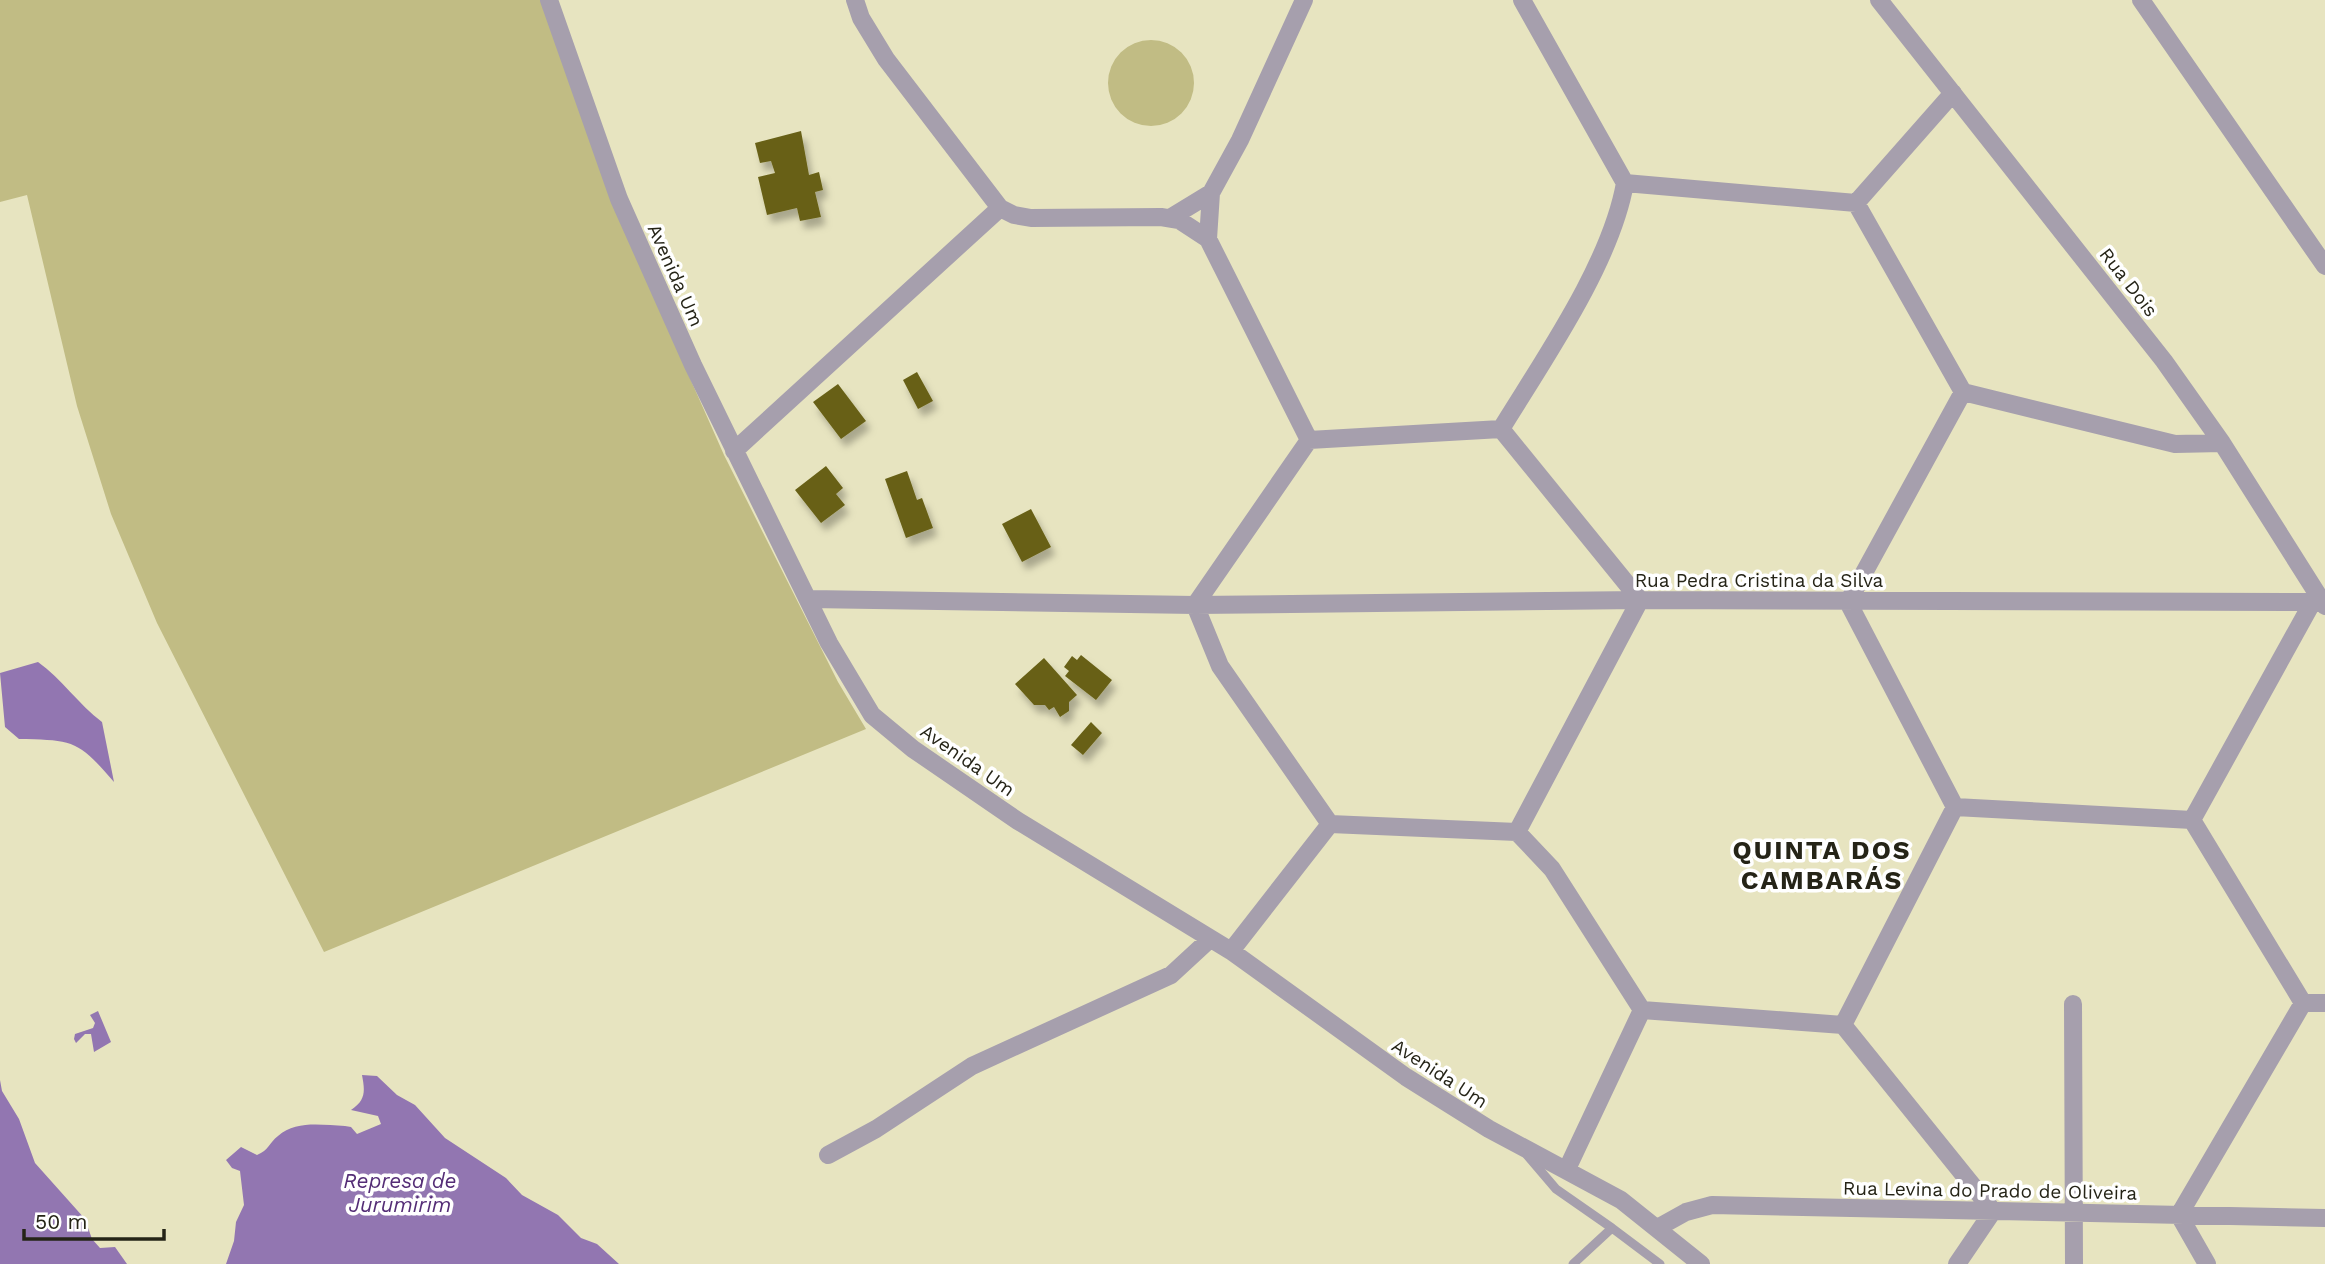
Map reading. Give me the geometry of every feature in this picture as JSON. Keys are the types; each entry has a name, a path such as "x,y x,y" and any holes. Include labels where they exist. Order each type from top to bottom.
{"street":[{"name":"Avenida Um","path":"549,0 619,199 734,451 848,678 872,715 914,749 1018,821 1231,951 1406,1077 1520,1145 1621,1200 1701,1264"},
{"path":"855,0 861,18 886,59 1000,208 1014,215 1031,218 1170,218 1195,228 1208,239 1309,440"},
{"path":"1208,239 1211,193 1240,140 1304,0"},
{"path":"1501,429 1553,344 1603,251 1620,211 1625,183 1522,0"},
{"name":"Rua Dois","path":"1879,0 2164,361 2222,443 2320,604"},
{"path":"2141,0 2325,266"},
{"path":"1857,204 1953,93"},
{"path":"1625,183 1857,204"},
{"path":"1170,218 1211,193"},
{"path":"1857,204 1962,392 2175,444 2222,443"},
{"path":"734,451 1000,208"},
{"path":"1955,807 1848,602 1962,392"},
{"path":"1309,440 1501,429"},
{"path":"1501,429 1640,600 1517,832"},
{"path":"1309,440 1195,605 1220,666 1331,824"},
{"name":"Rua Pedra Cristina da Silva","path":"810,599 1195,605 1640,600 2320,604"},
{"path":"2192,820 2320,604"},
{"path":"1955,807 2192,820"},
{"path":"1843,1025 1955,807"},
{"path":"2192,820 2302,1003"},
{"path":"1331,824 1517,832 1558,877 1642,1010"},
{"path":"1231,951 1331,824"},
{"path":"828,1155 876,1129 972,1066 1171,975 1210,939"},
{"path":"2302,1003 2325,1003"},
{"path":"2207,1264 2179,1215 2302,1003"},
{"path":"2073,1004 2074,1264"},
{"path":"1642,1010 1843,1025 1993,1211 1957,1264"},
{"path":"1567,1169 1642,1010"},
{"name":"Rua Levina do Prado de Oliveira","path":"1658,1227 1686,1212 1712,1205 2325,1218"}],"lane":[{"path":"1520,1145 1556,1189 1660,1264"},
{"path":"1573,1264 1612,1228"}],"shaded area":[{"path":"0,0 542,0 615,209 724,455 838,682 866,729 324,952 157,623 111,514 77,406 27,195 0,202"},
{"path":"1151,40 1175,47 1187,59 1194,83 1187,107 1175,119 1151,126 1127,119 1115,107 1108,83 1115,59 1127,47"}],"water":[{"path":"38,662 102,722 114,782 92,758 73,745 52,740 19,739 5,727 0,673"},
{"path":"98,1011 111,1042 94,1052 91,1034 85,1034 76,1043 74,1039 75,1034 93,1028 95,1023 90,1015"},
{"name":"Represa de Jurumirim","path":"362,1075 377,1076 397,1095 415,1105 445,1138 506,1178 522,1195 558,1215 581,1238 597,1244 619,1264 226,1264 234,1241 236,1222 244,1205 240,1171 232,1168 226,1160 241,1147 257,1155 285,1131 301,1126 345,1126 351,1127 357,1134 381,1124 378,1116 351,1110 363,1095"},
{"path":"0,1080 2,1091 19,1119 35,1163 85,1219 92,1239 100,1248 115,1247 127,1264 0,1264"}],"building":[{"path":"801,131 809,175 819,172 823,190 815,192 821,217 800,221 797,208 767,215 758,177 775,173 771,161 760,163 755,143"},
{"path":"917,372 933,401 918,409 903,380"},
{"path":"838,384 866,421 841,439 813,402"},
{"path":"826,466 843,488 836,494 845,505 821,523 795,490"},
{"path":"907,471 917,500 922,498 933,528 906,538 885,479"},
{"path":"1031,509 1051,547 1022,562 1002,524"},
{"path":"1081,655 1112,680 1096,700 1065,676 1069,671 1064,667 1072,656 1077,660"},
{"path":"1044,658 1077,695 1069,702 1069,711 1060,717 1054,707 1049,710 1045,705 1034,705 1015,684"},
{"path":"1091,722 1102,733 1083,755 1071,745"}],"district":[{"name":"QUINTA DOS CAMBARÁS","path":"1822,865"}]}
